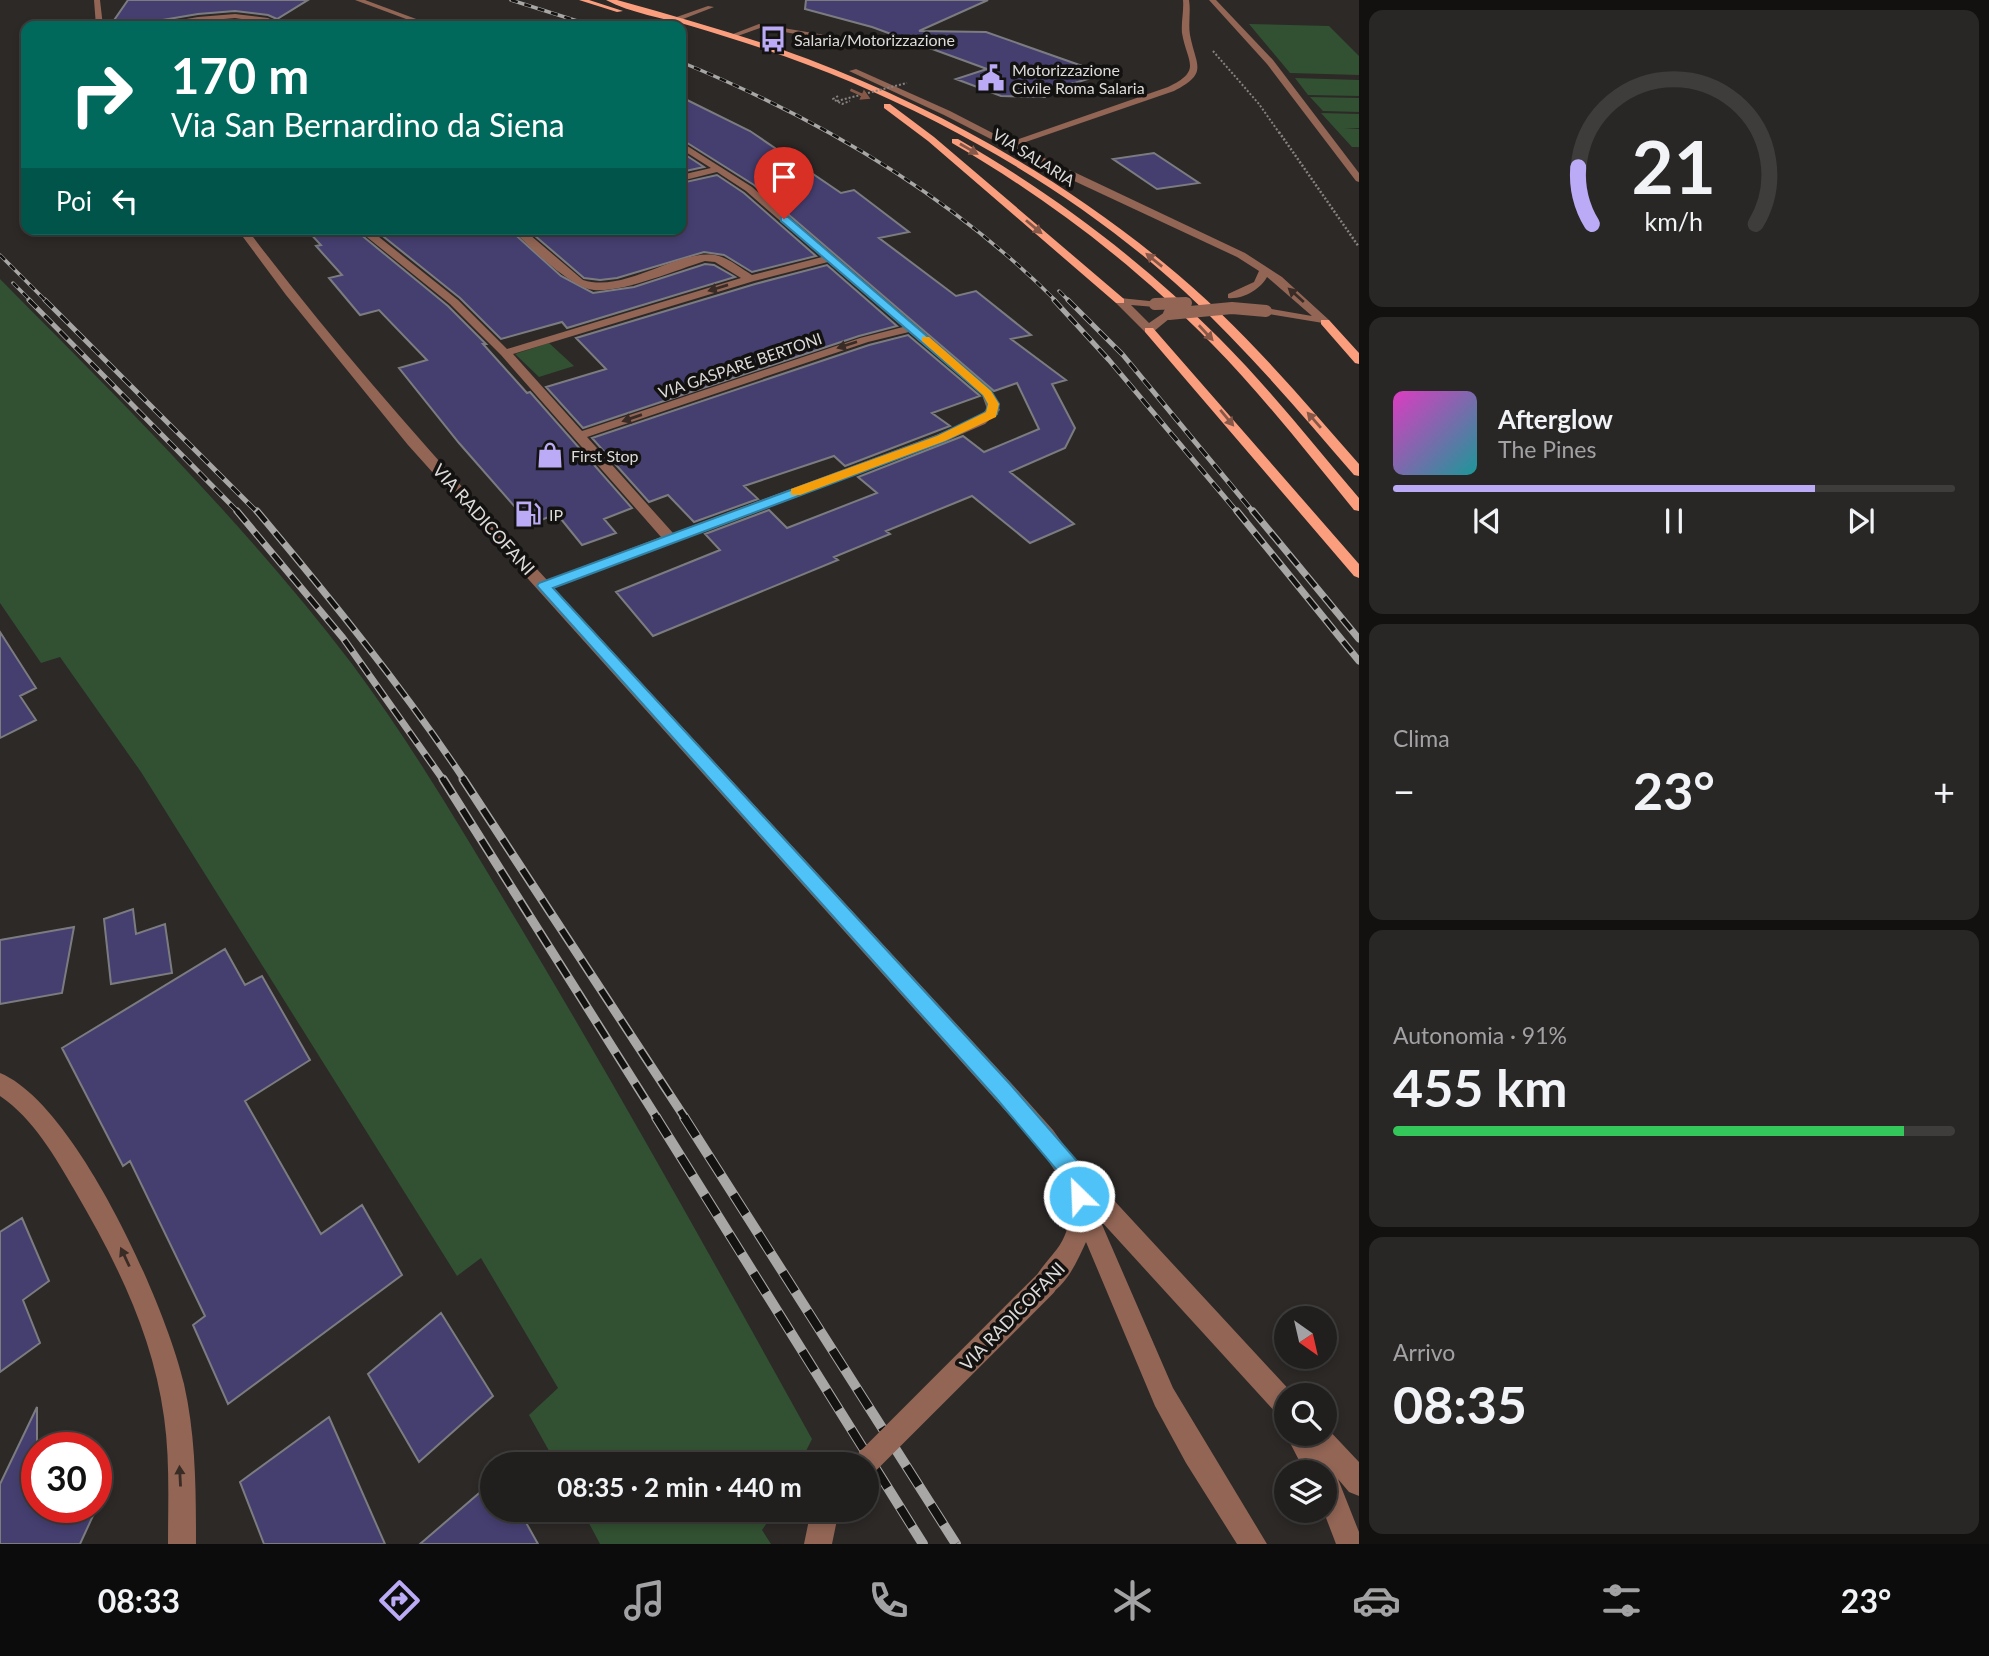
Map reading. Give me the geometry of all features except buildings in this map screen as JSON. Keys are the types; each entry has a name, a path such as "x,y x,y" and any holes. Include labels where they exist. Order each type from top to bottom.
{"main road":[{"name":"VIA SALARIA","path":"582,0 665,21"},
{"name":"VIA SALARIA","path":"608,0 667,21"},
{"name":"VIA SALARIA","path":"686,26 732,36 827,69 912,106 985,144 1064,193 1152,258 1241,339 1359,472"},
{"name":"VIA SALARIA","path":"686,31 788,64 887,106 967,148 1027,185 1099,236 1195,321 1265,395 1359,507"},
{"path":"732,36 807,54 853,71"},
{"path":"887,106 931,139 1120,301"},
{"path":"1325,322 1359,360"},
{"path":"1149,330 1359,573"}],"street":[{"path":"97,0 99,21"},
{"path":"358,0 417,21"},
{"path":"1010,145 1185,82 1194,75 1196,67 1185,29 1188,13 1186,0"},
{"path":"1212,0 1270,62 1359,179"},
{"path":"678,21 710,7"},
{"path":"185,21 246,17 270,21"},
{"path":"732,36 759,26 873,45"},
{"name":"VIA SALARIA","path":"853,71 947,113 1241,255 1265,271 1325,322"},
{"path":"544,586 941,438 992,414 993,404 987,393 913,328 749,189 686,148"},
{"path":"686,177 719,169"},
{"name":"VIA RADICOFANI","path":"247,235 371,393 1003,1091 1069,1169 1082,1209 1081,1229 1067,1261 877,1452"},
{"path":"370,235 444,293 505,353 670,538"},
{"path":"524,235 586,285 615,285 704,258 718,259 750,279"},
{"path":"505,353 750,279 831,258"},
{"path":"1120,301 1155,304 1232,296 1258,284 1265,271"},
{"path":"1120,301 1149,330 1158,320 1169,314 1232,307 1325,322"},
{"name":"VIA GASPARE BERTONI","path":"579,436 864,340 913,328"},
{"path":"0,1084 29,1104 52,1132 124,1254 144,1300 158,1340 176,1416 182,1544"},
{"path":"1069,1169 1274,1392"},
{"path":"1082,1209 1111,1267 1131,1323 1165,1399 1253,1544"},
{"path":"1325,1446 1359,1482"},
{"path":"1337,1511 1350,1544"},
{"path":"818,1544 821,1522"}],"path":[{"path":"1185,29 1223,61 1259,104 1359,247"},
{"path":"837,101 907,83"}],"green space":[{"path":"1249,24 1329,26 1359,56 1359,75 1290,73"},
{"path":"1295,78 1359,80 1359,96 1308,95"},
{"path":"1310,97 1359,98 1359,112 1323,111"},
{"path":"1321,113 1359,114 1359,128 1344,128 1359,129 1359,147 1352,147"},
{"path":"0,279 227,514 312,613 396,726 518,923 704,1245 812,1439 806,1452 550,1452 529,1415 558,1388 481,1258 457,1276 141,772 60,657 41,663 0,603"},
{"path":"549,343 574,366 539,377 515,354"},
{"path":"588,1522 768,1522 762,1530 771,1544 600,1544"}],"railway":[{"path":"511,0 577,21"},
{"path":"686,64 783,108 881,163 972,227 1015,262 1056,301"},
{"path":"0,255 258,513"},
{"path":"13,283 31,301"},
{"path":"1059,291 1123,355 1254,513"},
{"path":"29,300 239,513"},
{"path":"1054,300 1109,360 1238,513"},
{"path":"237,511 343,638 444,781"},
{"path":"257,511 364,643 465,781"},
{"path":"1237,511 1359,661"},
{"path":"1253,511 1359,639"},
{"path":"443,779 657,1118"},
{"path":"463,779 685,1118"},
{"path":"656,1117 923,1544"},
{"path":"684,1117 956,1544"}],"slow traffic":[{"path":"795,492 941,438 992,414 993,404 987,393 926,339"}],"place":[{"name":"Salaria/Motorizzazione","path":"773,39"},
{"name":"Motorizzazione Civile Roma Salaria","path":"991,78"},
{"name":"First Stop","path":"550,455"},
{"name":"IP","path":"528,514"}],"route":[{"path":"784,219 987,393 993,404 992,414 941,438 544,586 1003,1091 1069,1169 1079,1196"}]}
